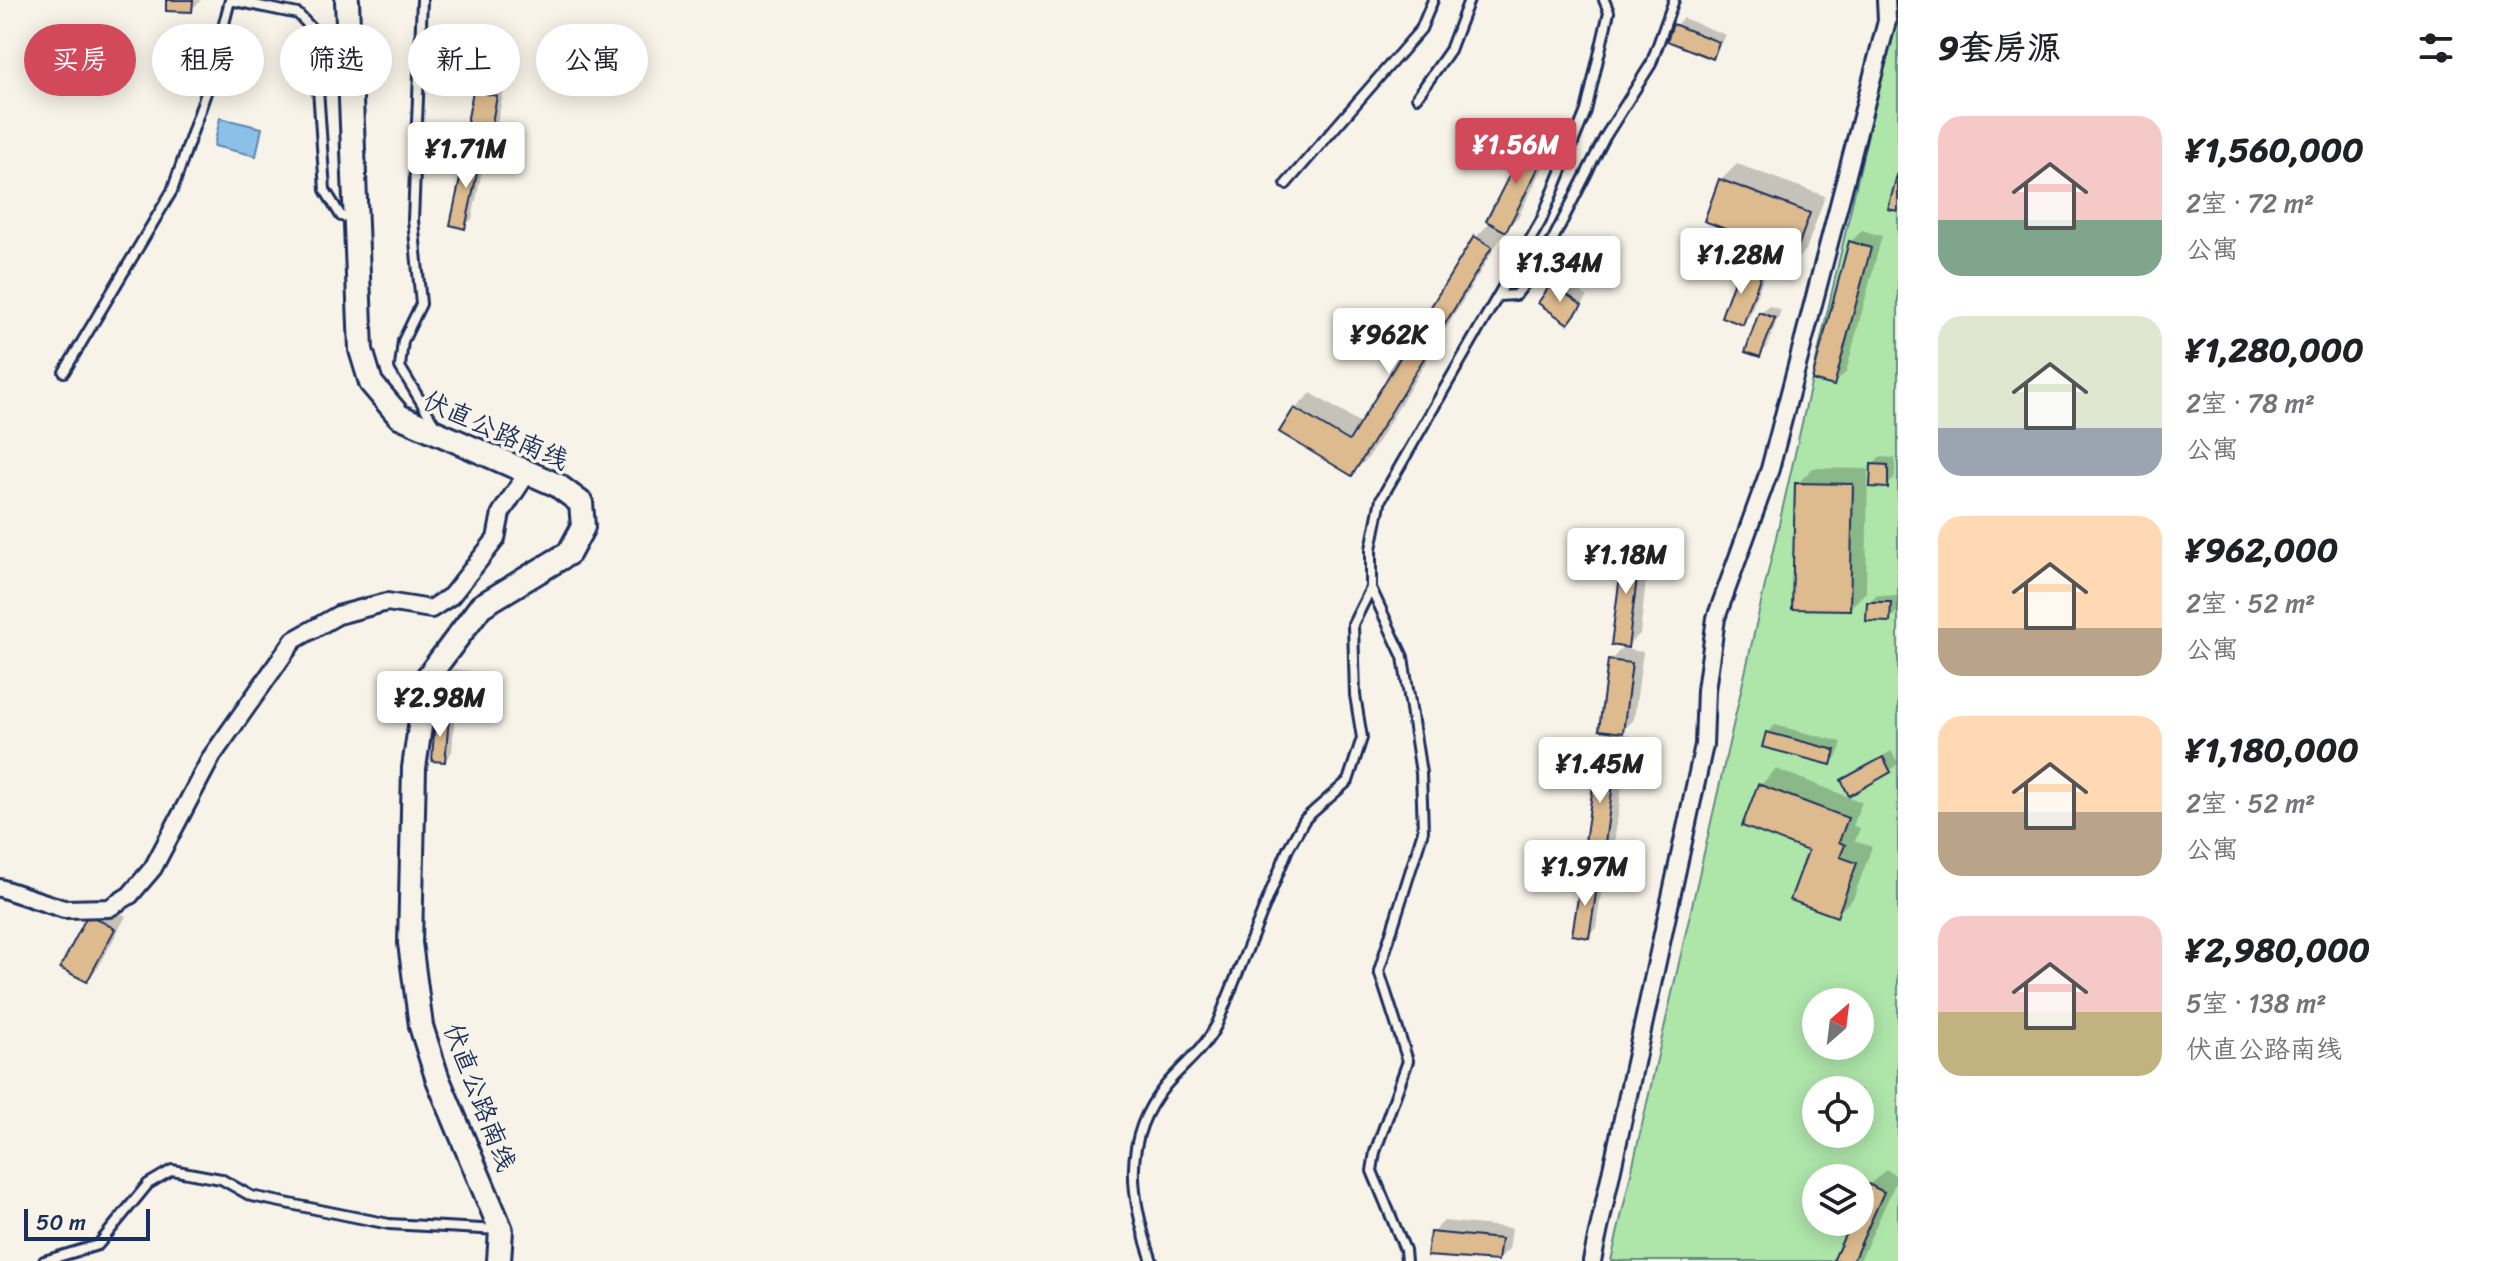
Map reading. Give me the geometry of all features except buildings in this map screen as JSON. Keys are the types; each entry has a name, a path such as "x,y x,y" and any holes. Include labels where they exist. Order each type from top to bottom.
{"main road":[{"name":"伏直公路南线","path":"347,0 361,350 371,383 399,416 557,485 581,503 583,527 569,553 481,606 427,678 414,768 410,943 421,1026 437,1077 501,1230 499,1261"}],"street":[{"path":"1592,1261 1704,745 1706,690 1716,618 1770,469 1887,21 1886,0"},
{"path":"0,888 64,909 109,908 130,895 153,868 212,756 294,640 338,615 387,602 431,609 451,596 496,539 501,513 528,472"}],"lane":[{"path":"64,372 172,191 208,87 230,0 298,14 314,31 325,190 341,216 356,220"},
{"path":"422,0 413,220 421,304 403,341 400,367 442,436"},
{"path":"1286,184 1421,29 1433,0"},
{"path":"1417,97 1450,50 1469,0"},
{"path":"1406,1261 1405,1250 1372,1171 1375,1152 1408,1061 1379,971 1423,831 1421,773 1403,657 1371,588 1371,549 1381,499 1541,221 1586,111 1609,12 1604,0"},
{"path":"1498,296 1516,295 1542,261 1605,137 1651,64 1674,0"},
{"path":"1152,1261 1132,1188 1139,1133 1166,1084 1206,1044 1217,1024 1288,849 1305,819 1348,781 1362,738 1355,695 1353,624 1371,588"},
{"path":"44,1261 98,1245 148,1184 172,1170 221,1179 251,1196 389,1224 501,1230"}],"green space":[{"path":"1879,0 1898,0 1898,1261 1611,1261 1867,138"}],"water":[{"path":"220,118 262,128 256,156 214,146"}]}
